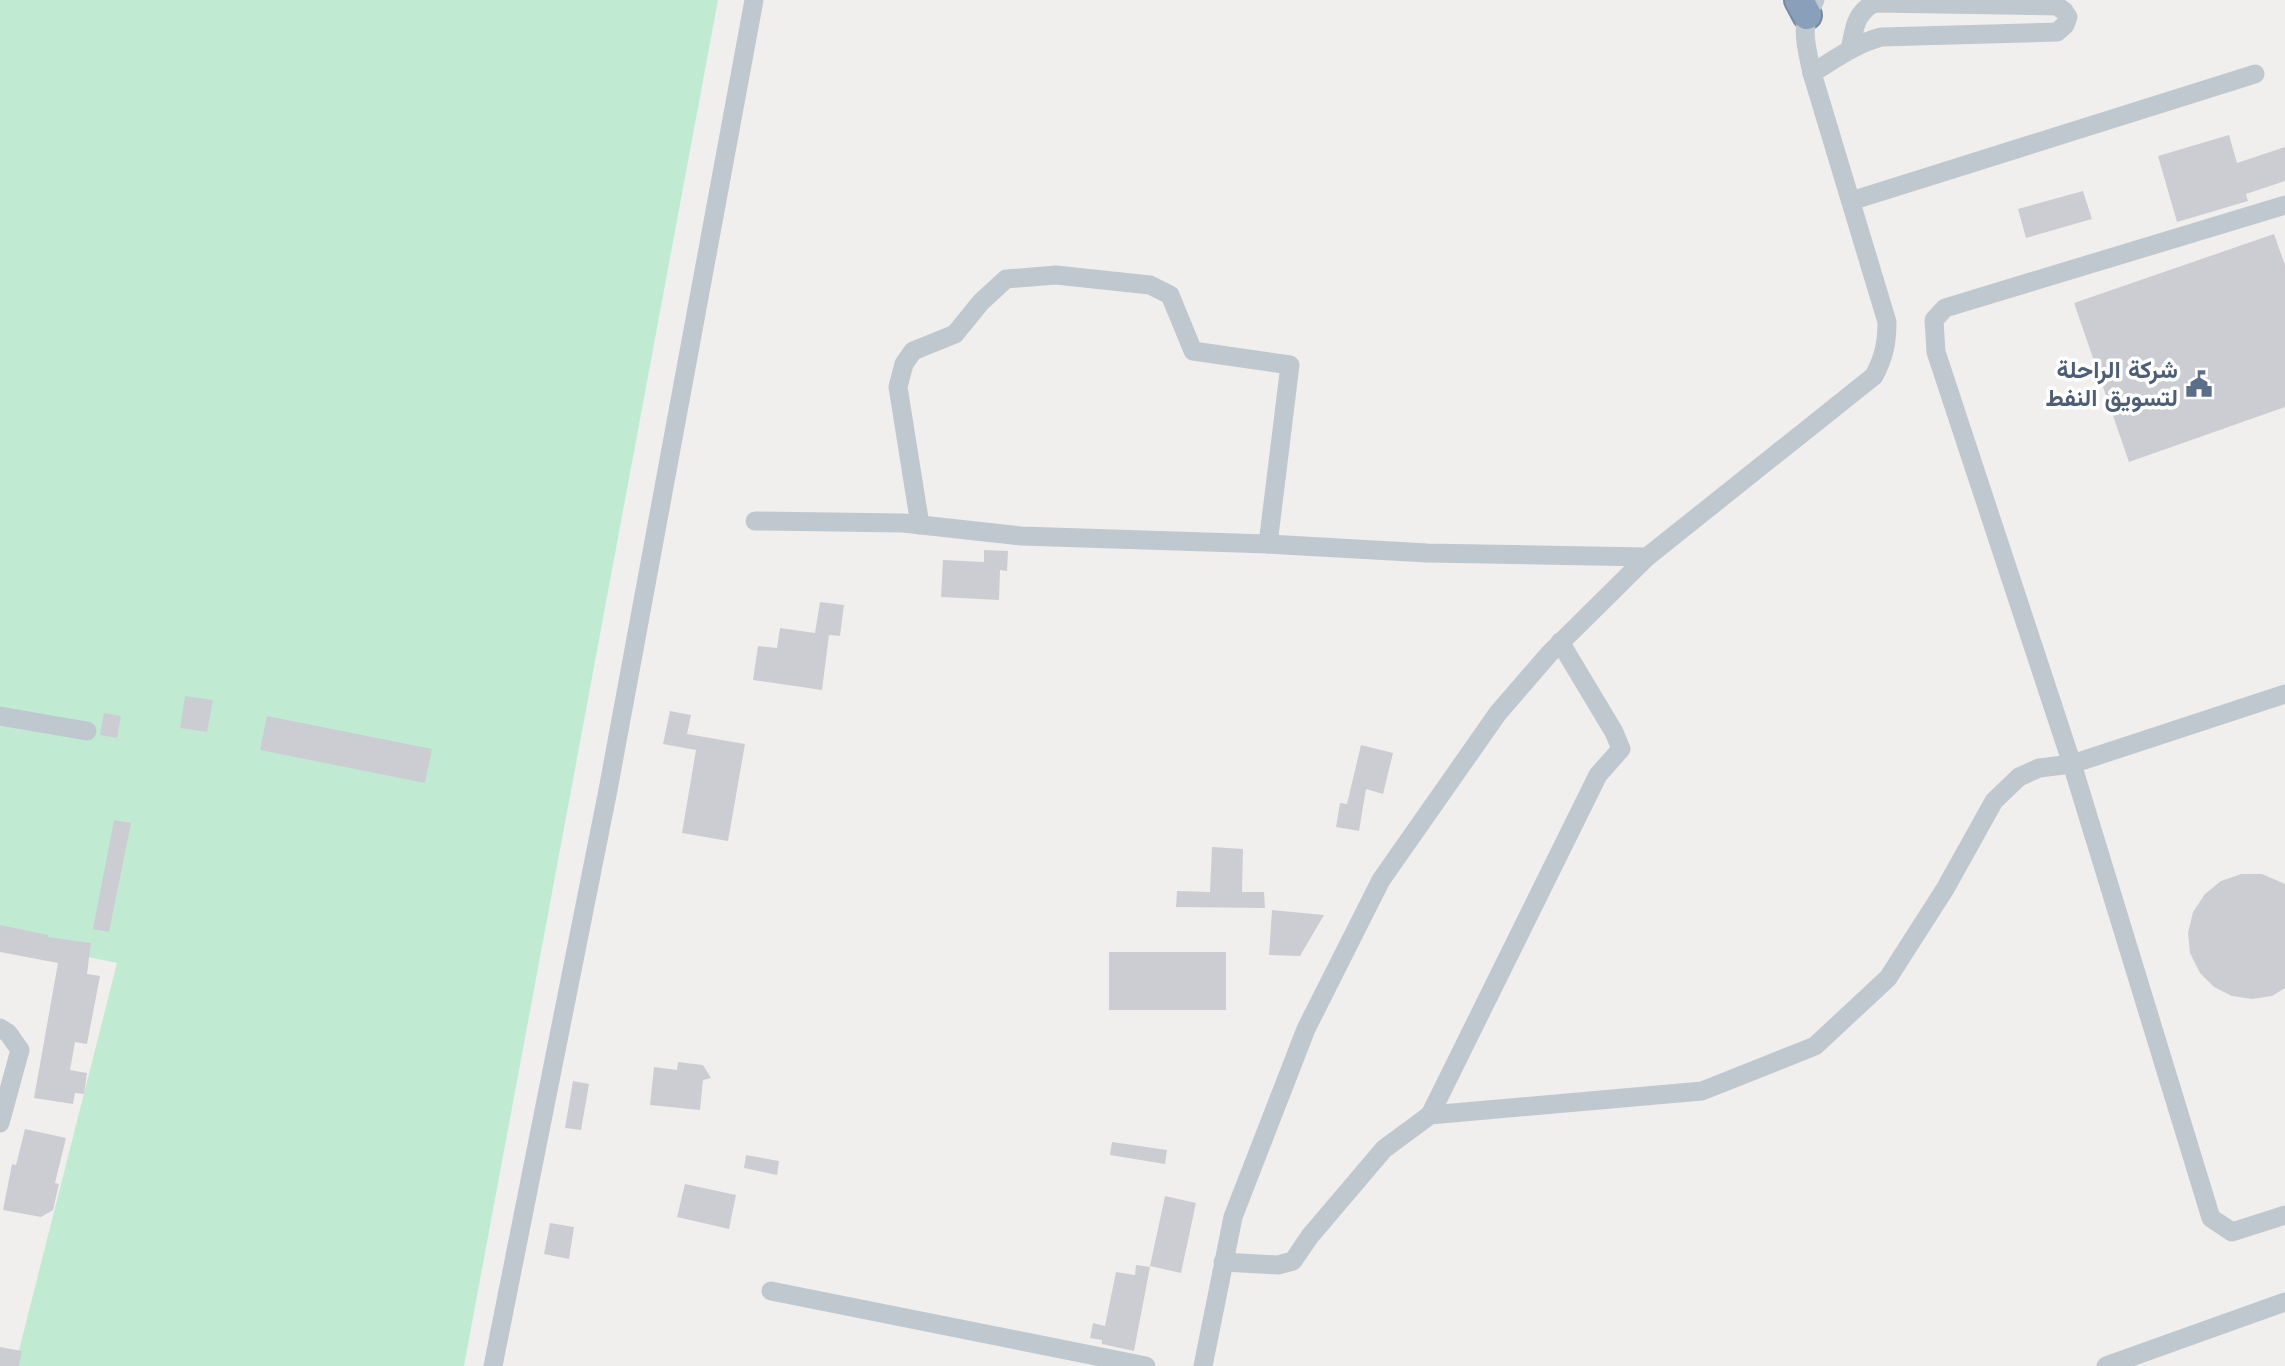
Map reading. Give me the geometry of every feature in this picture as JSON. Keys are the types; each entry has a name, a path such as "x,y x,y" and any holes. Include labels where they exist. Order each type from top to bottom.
{"street":[{"path":"493,1366 608,790 754,0"},
{"path":"1812,73 1869,40 1881,37 2057,32 2066,25 2068,17 2057,6 1874,3 1865,8 1857,18 1850,50"},
{"path":"1203,1366 1233,1217 1306,1029 1381,880 1498,713 1560,642 1647,557 1874,376 1884,358 1887,322 1812,73 1805,39 1807,5"},
{"path":"1851,201 2255,74"},
{"path":"2285,205 1945,308 1934,320 1936,352 2072,764 2211,1218 2232,1232 2285,1215"},
{"path":"920,525 898,387 904,364 913,351 955,334 986,296 1006,279 1056,275 1150,285 1170,295 1193,351 1290,365 1268,544"},
{"path":"755,521 903,523 1021,536 1268,544 1427,553 1647,557"},
{"path":"1223,1262 1278,1265 1293,1261 1310,1236 1384,1149 1430,1115 1598,775 1621,749 1614,732 1560,642"},
{"path":"1430,1115 1702,1091 1815,1046 1888,978 1945,889 1994,801 2019,778 2039,768 2072,764 2285,694"},
{"path":"0,716 87,731"},
{"path":"0,1028 8,1033 20,1050 0,1123"},
{"path":"771,1291 1146,1366"},
{"path":"2106,1366 2285,1301"}],"green space":[{"path":"0,0 718,0 464,1366 15,1366 117,963 0,939"}],"building":[{"path":"2229,135 2237,163 2285,147 2285,181 2246,194 2248,201 2177,222 2158,156"},
{"path":"2083,191 2092,219 2026,238 2018,209"},
{"path":"2274,234 2285,265 2285,407 2129,462 2074,303"},
{"path":"984,550 1008,551 1007,571 1000,570 999,600 941,597 943,560 984,562"},
{"path":"820,602 844,605 840,636 829,635 822,690 753,680 758,646 777,648 780,628 815,633"},
{"path":"185,696 213,700 207,732 180,728"},
{"path":"670,711 691,715 687,734 745,744 728,841 682,833 696,750 663,744"},
{"path":"104,713 121,716 117,738 100,735"},
{"path":"267,716 432,749 425,783 260,750"},
{"path":"1361,745 1393,753 1383,794 1366,789 1359,831 1336,827 1340,803 1347,804"},
{"path":"114,820 131,823 109,932 93,929"},
{"path":"1212,847 1243,849 1242,892 1264,892 1265,908 1176,907 1177,891 1210,892"},
{"path":"2241,874 2262,874 2285,884 2285,988 2272,996 2252,999 2232,996 2214,987 2200,973 2190,953 2188,933 2193,912 2205,894 2221,881"},
{"path":"1272,910 1324,915 1300,956 1269,955"},
{"path":"0,925 48,937 91,943 87,974 100,976 87,1044 75,1042 70,1070 87,1073 84,1094 75,1093 73,1104 34,1098 58,963 0,952"},
{"path":"1109,952 1226,952 1226,1010 1109,1010"},
{"path":"678,1062 703,1065 711,1078 703,1080 700,1110 650,1105 654,1067 677,1070"},
{"path":"573,1081 589,1084 581,1130 565,1128"},
{"path":"25,1129 66,1138 55,1183 59,1184 53,1210 41,1217 3,1210 12,1164 16,1165"},
{"path":"1112,1142 1167,1150 1165,1164 1110,1155"},
{"path":"746,1155 779,1161 777,1175 744,1168"},
{"path":"685,1184 736,1195 729,1229 677,1217"},
{"path":"1165,1196 1196,1203 1181,1273 1150,1266"},
{"path":"550,1223 574,1227 569,1259 544,1254"},
{"path":"1136,1265 1150,1267 1134,1351 1102,1344 1102,1340 1090,1338 1093,1323 1105,1326 1116,1272 1135,1275"},
{"path":"0,1347 22,1351 19,1366 0,1366"}],"place":[{"name":"شركة الراحلة لتسويق النفط","path":"2199,384"}]}
